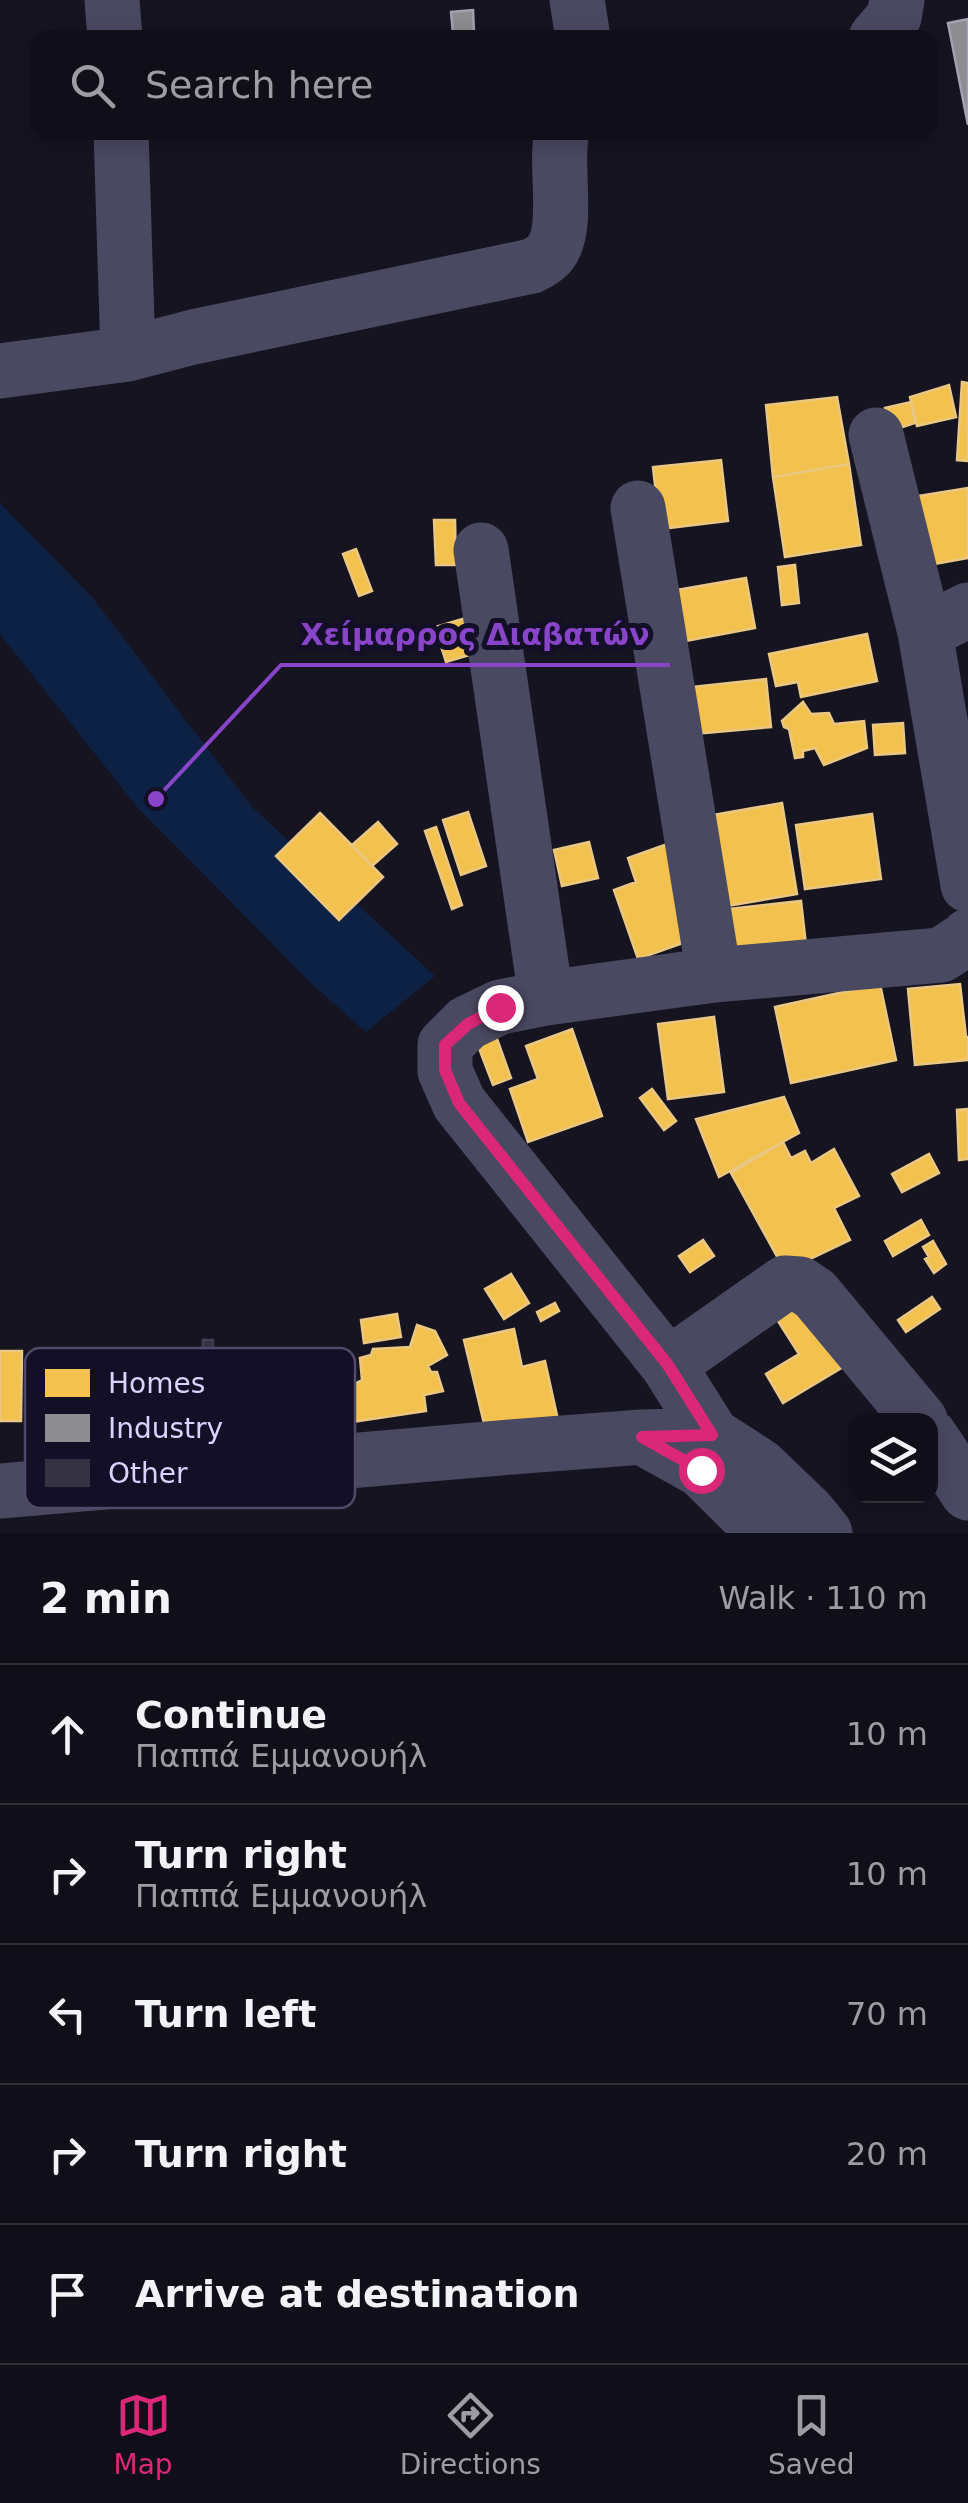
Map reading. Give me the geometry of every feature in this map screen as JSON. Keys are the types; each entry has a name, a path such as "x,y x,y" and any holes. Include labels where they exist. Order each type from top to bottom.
{"street":[{"path":"112,0 114,30"},
{"path":"577,0 582,30"},
{"path":"883,30 894,17 898,0"},
{"path":"121,140 128,354"},
{"path":"0,371 128,354 532,266 549,256 558,240 560,140"},
{"path":"876,435 947,621 968,885"},
{"path":"638,508 714,975"},
{"path":"481,550 546,998"},
{"path":"825,1533 760,1466 712,1435 668,1365 459,1103 445,1070 445,1045 468,1024 500,1007 714,975 941,955 968,936"},
{"path":"668,1365 785,1283 800,1284 815,1294 914,1413"},
{"path":"355,1461 642,1437 712,1435"},
{"path":"642,1437 701,1470 765,1533"},
{"path":"938,1448 968,1493"},
{"path":"0,1491 25,1489"}],"water":[{"path":"0,503 92,597 252,807 435,976 366,1032 312,984 138,808 0,634"}],"building: Homes":[{"path":"962,382 968,383 968,461 957,460"},
{"path":"949,385 956,417 917,426 910,397"},
{"path":"837,397 849,464 773,477 766,405"},
{"path":"911,402 915,423 891,431 885,408"},
{"path":"721,460 728,521 660,529 653,467"},
{"path":"849,464 861,545 785,557 773,477"},
{"path":"968,488 968,558 923,566 912,497"},
{"path":"434,520 455,520 456,565 436,565"},
{"path":"356,549 372,591 359,596 343,554"},
{"path":"795,565 799,603 782,605 778,567"},
{"path":"746,578 755,628 680,642 671,591"},
{"path":"469,617 480,652 446,662 435,627"},
{"path":"867,634 877,681 801,697 798,682 776,686 769,654"},
{"path":"766,679 771,727 695,734 691,687"},
{"path":"803,702 811,714 829,713 834,724 864,721 867,748 824,765 815,748 795,758 789,729 782,721"},
{"path":"903,723 905,753 875,755 873,725"},
{"path":"782,803 797,894 727,906 713,815"},
{"path":"468,812 486,866 461,875 443,820"},
{"path":"320,813 383,877 339,920 276,856"},
{"path":"872,814 881,879 805,889 796,825"},
{"path":"378,822 397,844 372,866 352,845"},
{"path":"436,827 462,905 452,909 425,831"},
{"path":"589,842 598,878 562,886 554,850"},
{"path":"667,844 700,937 638,959 614,890 636,882 628,858"},
{"path":"801,901 807,954 726,964 719,910"},
{"path":"880,984 896,1060 791,1083 775,1007"},
{"path":"960,984 968,1060 915,1065 908,989"},
{"path":"714,1017 724,1092 668,1099 658,1024"},
{"path":"572,1029 602,1116 528,1142 510,1089 538,1079 526,1046"},
{"path":"496,1036 511,1078 493,1085 477,1043"},
{"path":"652,1089 676,1121 664,1130 640,1098"},
{"path":"784,1097 799,1133 719,1177 696,1119"},
{"path":"968,1109 968,1159 959,1160 957,1110"},
{"path":"783,1142 791,1158 805,1151 811,1163 834,1149 859,1196 834,1208 850,1240 785,1271 731,1173"},
{"path":"929,1154 939,1173 902,1192 892,1174"},
{"path":"921,1220 929,1235 893,1256 885,1241"},
{"path":"703,1240 714,1256 690,1272 679,1256"},
{"path":"933,1241 946,1264 934,1273 923,1247"},
{"path":"511,1274 529,1303 504,1319 485,1289"},
{"path":"796,1290 843,1367 783,1403 766,1374 799,1354 769,1307"},
{"path":"932,1297 940,1309 906,1332 898,1320"},
{"path":"555,1303 559,1311 541,1321 537,1312"},
{"path":"397,1314 401,1337 364,1343 361,1320"},
{"path":"417,1325 435,1331 447,1355 428,1366 431,1372 437,1372 443,1391 424,1395 426,1411 355,1422 355,1384 362,1380 360,1358 371,1355 373,1349 410,1347"},
{"path":"514,1329 522,1367 545,1361 558,1420 487,1436 464,1340"},
{"path":"0,1351 22,1351 21,1421 0,1421"}],"building: Industry":[{"path":"473,10 474,30 453,30 451,12"},
{"path":"968,19 968,125 948,23"}],"building: Other":[{"path":"203,1340 213,1340 213,1348 203,1348"}],"place":[{"name":"Χείμαρρος Διαβατών","path":"156,799"}],"route":[{"path":"500,1007 468,1024 445,1045 445,1070 459,1103 668,1365 712,1435 642,1437 701,1470"}]}
